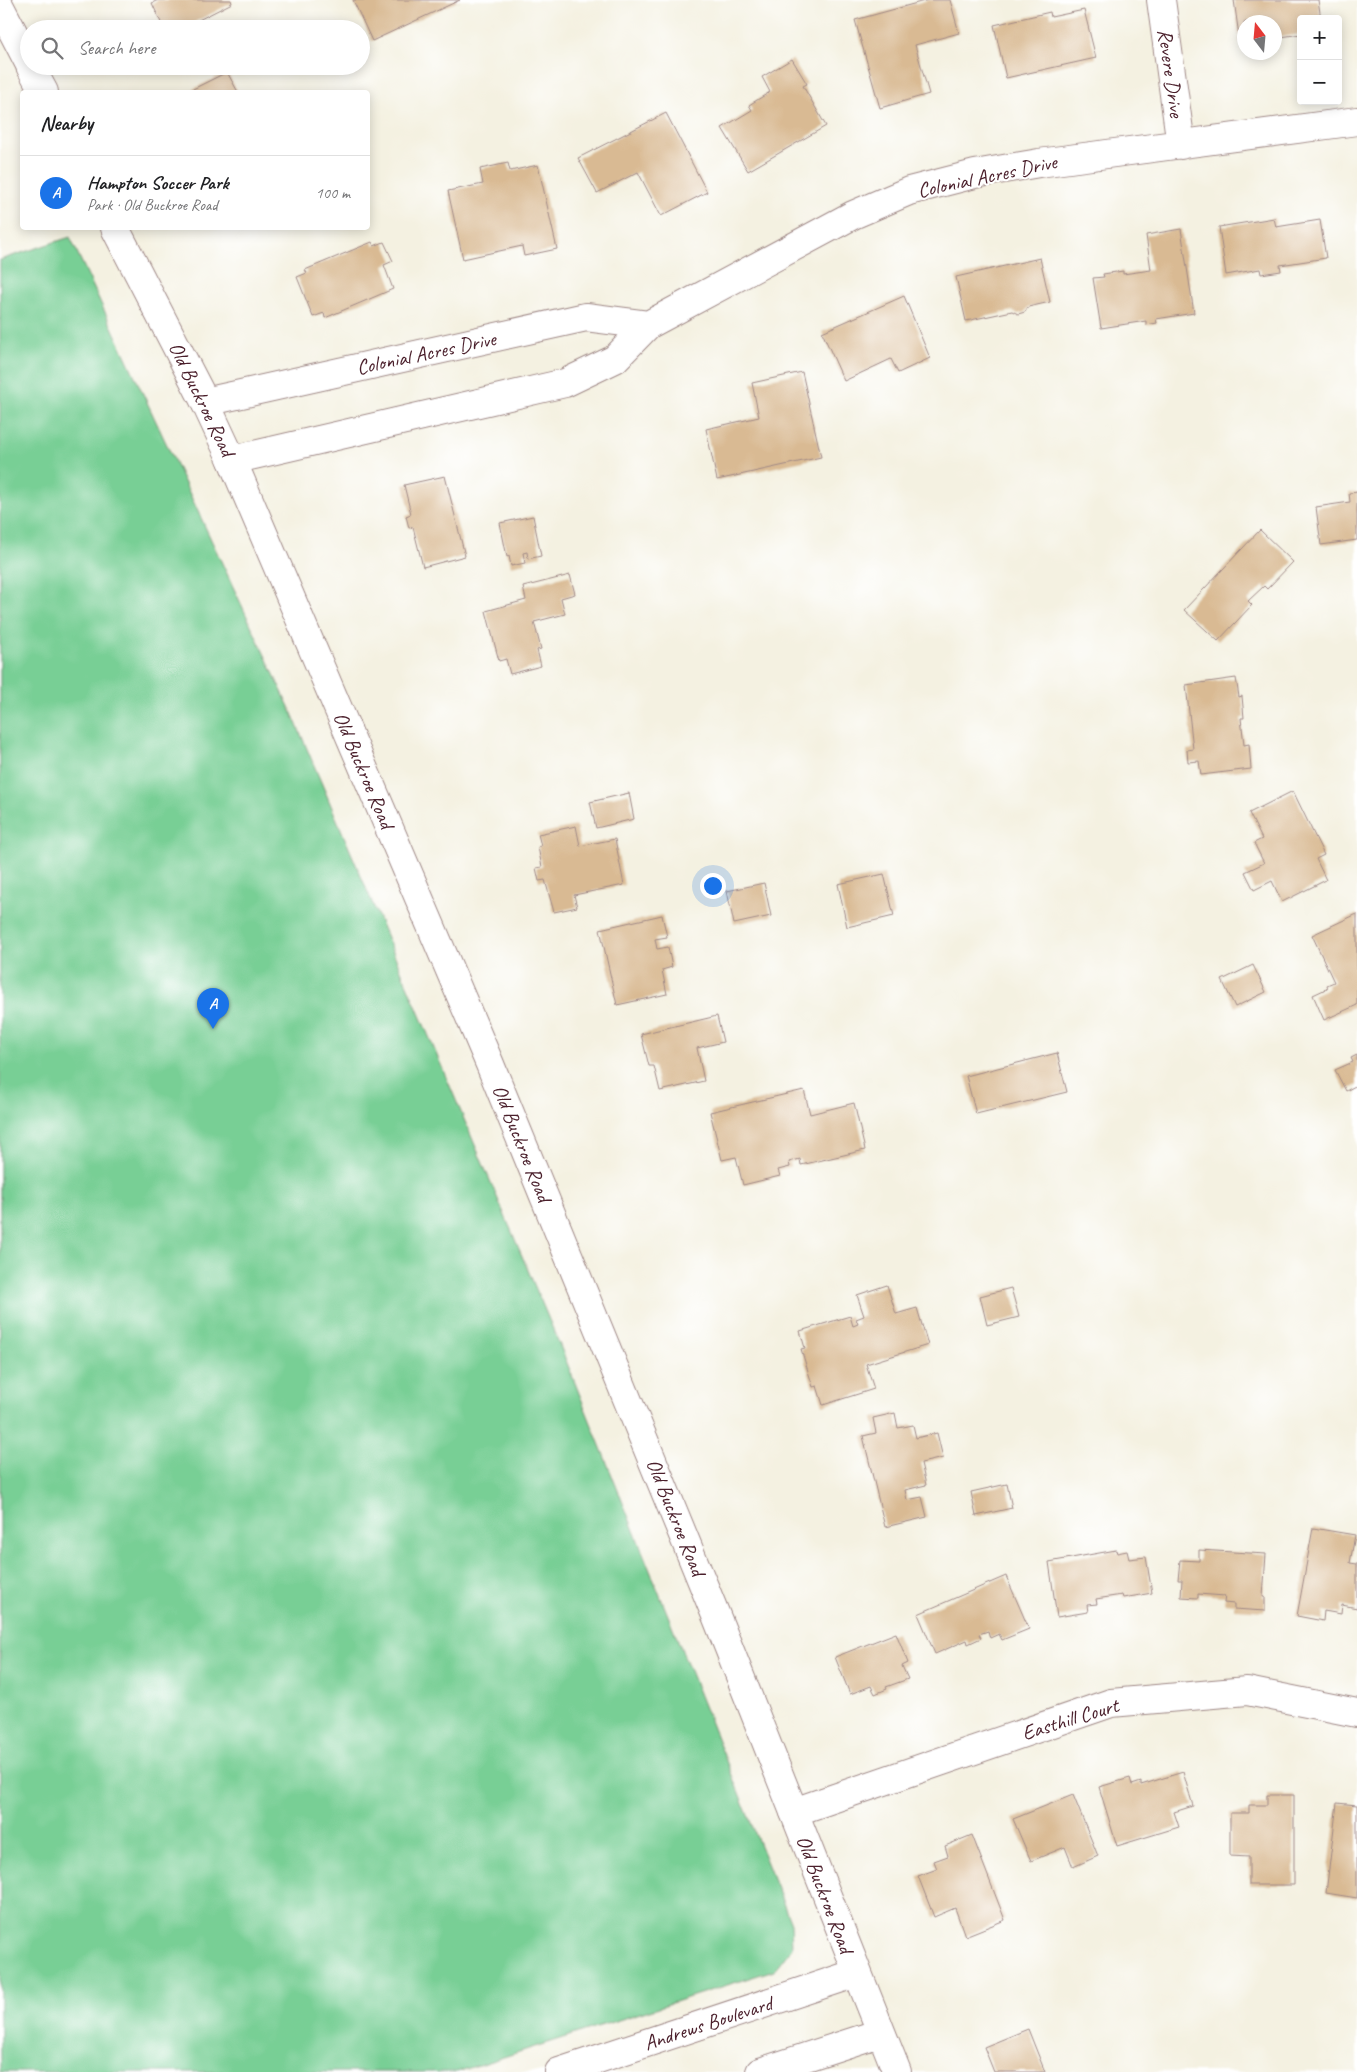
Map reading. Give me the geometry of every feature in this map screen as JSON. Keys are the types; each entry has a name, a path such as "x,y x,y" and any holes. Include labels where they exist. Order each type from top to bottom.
{"street":[{"name":"Revere Drive","path":"1161,0 1181,145"},
{"path":"4,24 20,49"},
{"path":"35,75 43,90"},
{"name":"Colonial Acres Drive","path":"232,460 565,383 615,359 648,325 853,215 909,192 975,174 1021,166 1357,121"},
{"name":"Old Buckroe Road","path":"116,230 205,402 232,460 489,1062 714,1608 880,2033 897,2072"},
{"name":"Colonial Acres Drive","path":"205,402 586,317 648,325"},
{"name":"Easthill Court","path":"794,1812 1111,1703 1247,1691 1357,1713"},
{"name":"Andrews Boulevard","path":"559,2072 857,1973"},
{"path":"760,2072 880,2033"}],"green space":[{"path":"70,237 291,711 561,1348 791,1923 792,1947 774,1970 457,2072 0,2072 0,260"}],"building":[{"path":"158,0 231,0 232,3 199,20 160,20 152,3"},
{"path":"353,0 460,0 372,41 370,37 370,20 362,20"},
{"path":"928,0 950,0 959,33 915,45 929,94 880,108 855,20"},
{"path":"1234,0 1318,0 1320,15 1297,15 1297,35 1282,37 1282,15 1237,15 1237,22"},
{"path":"1084,10 1096,58 1006,78 994,25 1050,12 1051,17"},
{"path":"792,59 807,84 803,86 826,126 748,171 722,128 752,110 749,105 770,92 762,77"},
{"path":"221,75 229,75 237,90 191,90"},
{"path":"666,113 707,192 661,216 638,172 597,193 578,158"},
{"path":"508,163 510,171 538,165 557,249 524,256 522,246 463,259 448,191 483,184 480,169"},
{"path":"1274,218 1276,227 1320,220 1326,258 1280,265 1281,271 1261,274 1260,269 1226,275 1219,227"},
{"path":"1181,229 1194,313 1156,319 1157,323 1146,325 1146,321 1101,328 1093,278 1104,277 1103,274 1123,271 1123,274 1151,270 1146,235"},
{"path":"372,242 374,246 384,242 393,261 384,265 393,289 325,318 324,313 313,317 297,277 307,273 305,270"},
{"path":"1040,258 1050,302 1028,307 1025,312 1018,314 1012,311 966,321 956,277"},
{"path":"904,296 930,358 898,373 891,359 844,381 822,332"},
{"path":"802,372 821,457 717,480 706,429 759,417 752,383"},
{"path":"445,476 465,556 423,567 413,527 409,528 406,516 411,514 404,485"},
{"path":"1357,492 1357,540 1321,545 1316,507 1350,502 1349,493"},
{"path":"533,516 541,556 528,559 527,552 523,553 525,563 511,566 509,556 507,557 500,523"},
{"path":"1260,530 1293,562 1267,589 1264,586 1248,601 1252,605 1218,641 1184,610"},
{"path":"570,575 575,594 561,598 565,614 534,622 541,649 537,650 541,666 510,674 506,659 499,661 486,611 526,600 523,587"},
{"path":"1236,678 1239,697 1242,696 1244,718 1241,718 1244,745 1249,744 1251,769 1201,775 1199,761 1188,762 1187,750 1193,749 1186,685"},
{"path":"1293,791 1324,855 1316,859 1326,880 1282,902 1272,881 1254,890 1245,872 1264,863 1254,843 1262,839 1249,813"},
{"path":"629,793 634,819 596,828 590,802"},
{"path":"576,826 580,846 615,839 624,885 574,895 577,907 554,912 545,880 539,881 536,868 542,867 538,847 541,846 538,834"},
{"path":"884,874 894,916 847,927 838,884"},
{"path":"764,883 771,916 734,924 727,891"},
{"path":"1357,914 1357,1005 1324,1020 1313,995 1328,988 1327,985 1334,982 1312,935"},
{"path":"662,915 667,937 655,939 657,949 668,947 672,967 662,970 667,994 617,1005 600,929"},
{"path":"1253,965 1266,992 1235,1007 1222,980"},
{"path":"717,1016 723,1042 697,1048 704,1081 660,1091 654,1066 649,1066 641,1034"},
{"path":"1057,1053 1067,1092 976,1114 966,1076"},
{"path":"1357,1055 1357,1085 1346,1091 1335,1070 1353,1062 1351,1058"},
{"path":"804,1090 810,1114 854,1103 865,1150 801,1165 800,1159 789,1162 790,1167 778,1170 780,1176 743,1185 736,1157 722,1160 710,1112"},
{"path":"887,1285 896,1314 917,1308 928,1345 866,1364 874,1389 823,1405 817,1386 813,1387 801,1349 805,1348 800,1331 850,1316 853,1326 858,1324 856,1319 864,1316 857,1295"},
{"path":"1011,1288 1019,1317 987,1325 980,1296"},
{"path":"895,1413 898,1428 913,1425 916,1438 937,1433 943,1458 921,1463 926,1485 905,1490 907,1500 922,1497 927,1517 885,1527 863,1436 876,1433 873,1418"},
{"path":"1007,1484 1012,1508 976,1516 971,1492"},
{"path":"1313,1528 1355,1535 1350,1563 1357,1564 1357,1608 1342,1605 1341,1614 1324,1611 1323,1621 1297,1616"},
{"path":"1116,1550 1117,1553 1127,1551 1129,1559 1146,1557 1152,1593 1123,1598 1122,1595 1096,1599 1097,1604 1087,1605 1088,1612 1057,1617 1049,1562"},
{"path":"1199,1550 1266,1554 1263,1597 1265,1597 1265,1611 1234,1609 1234,1604 1224,1603 1225,1596 1198,1594 1198,1598 1181,1597 1182,1580 1178,1580 1180,1560 1199,1561"},
{"path":"1006,1576 1029,1629 1002,1640 999,1634 990,1638 988,1631 979,1634 981,1638 968,1644 967,1640 935,1654 918,1614"},
{"path":"896,1633 908,1663 902,1666 908,1679 886,1687 887,1689 875,1694 871,1686 850,1694 835,1657"},
{"path":"1183,1772 1193,1806 1174,1812 1179,1827 1117,1846 1099,1787 1130,1778 1132,1785 1141,1782 1141,1785"},
{"path":"1073,1795 1098,1856 1073,1867 1065,1847 1031,1861 1013,1819"},
{"path":"1267,1795 1294,1795 1294,1885 1249,1885 1249,1857 1230,1856 1230,1813 1249,1813 1249,1805 1267,1805"},
{"path":"1337,1803 1357,1805 1357,1898 1326,1893"},
{"path":"972,1835 1005,1920 965,1936 955,1908 934,1917 918,1876 937,1869 934,1861 948,1856 945,1846"},
{"path":"1028,2029 1045,2072 994,2072 984,2047"}],"place":[{"name":"Hampton Soccer Park","path":"213,1029"}]}
